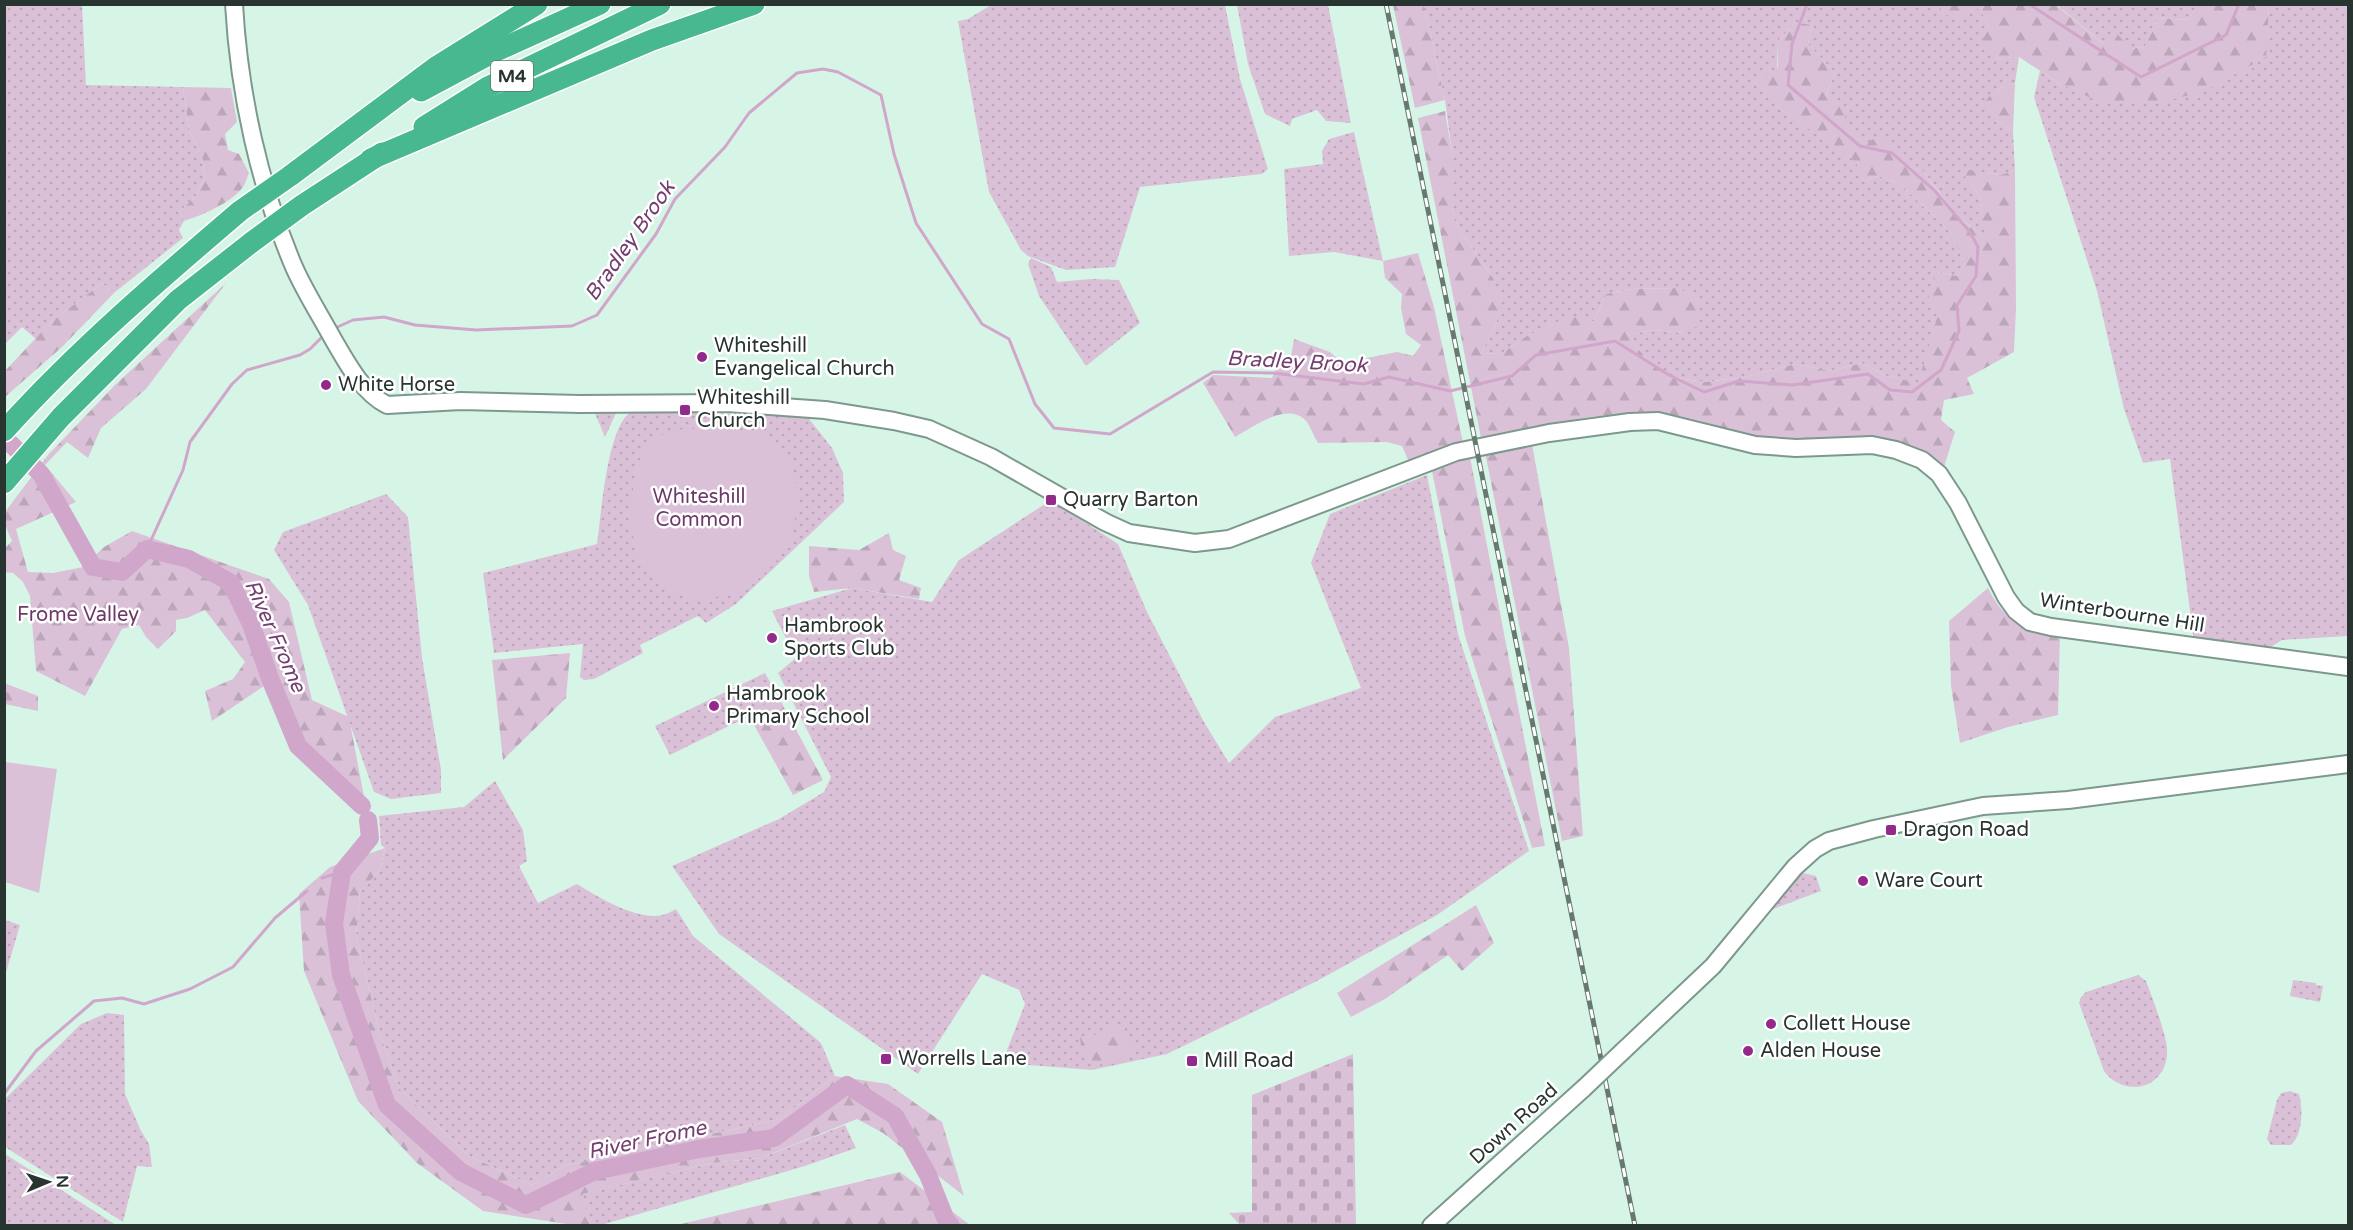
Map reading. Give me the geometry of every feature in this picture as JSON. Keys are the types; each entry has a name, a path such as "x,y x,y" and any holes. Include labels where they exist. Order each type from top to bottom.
{"highway":[{"name":"M4","path":"4,431 39,392 162,277 240,212 436,67 537,4"},
{"name":"M4","path":"355,128 494,52 600,4"},
{"name":"M4","path":"4,483 62,417 178,300 301,206 371,159 488,87 660,4"},
{"name":"M4","path":"371,159 652,40 754,4"}],"main road":[{"name":"Winterbourne Hill","path":"234,4 246,101 271,206 295,268 338,348 366,390 387,405 461,401 580,404 733,403 825,410 894,421 929,429 991,457 1128,533 1195,543 1229,539 1456,452 1549,433 1630,422 1658,421 1755,446 1796,448 1872,445 1896,450 1922,460 1939,474 1958,503 2006,597 2016,611 2030,622 2163,643 2349,667"},
{"name":"Down Road","path":"1431,1226 1584,1088 1713,966 1795,867 1815,849 1829,841 1856,833 1983,806 2068,800 2349,764"}],"green space":[{"path":"1939,4 1944,15 1980,7 1988,27 1995,59 2019,57 2015,83 1996,90 1996,120 2013,131 2015,170 2001,175 1961,170 1979,196 1986,238 1958,217 1923,171 1900,164 1865,144 1844,125 1826,96 1835,73 1808,44 1812,25 1795,22 1778,41 1776,106 1856,161 1864,181 1879,176 1900,184 1950,232 1965,263 1957,276 1938,272 1938,314 1919,384 1887,376 1862,363 1830,371 1795,364 1745,377 1705,382 1670,377 1645,357 1627,335 1653,330 1684,333 1676,288 1632,289 1606,294 1594,321 1528,335 1501,354 1481,353 1497,322 1493,278 1461,232 1452,209 1452,153 1445,100 1424,5"},
{"path":"5,5 82,5 86,85 183,87 189,130 202,156 205,177 195,197 179,212 184,221 179,230 183,238 114,293 102,283 50,323 36,339 22,327 5,344"},
{"path":"991,5 1225,5 1240,79 1268,169 1262,174 1140,187 1115,267 1066,270 1028,256 1021,250 989,192 958,21 968,19"},
{"path":"1237,5 1328,5 1351,123 1326,121 1317,110 1292,119 1290,126 1265,114 1248,64"},
{"path":"1393,5 1424,5 1445,100 1415,108"},
{"path":"1939,5 2056,5 2106,46 2115,32 2132,49 2145,46 2158,18 2189,20 2197,5 2269,5 2266,57 2205,91 2159,103 2098,101 2060,84 2019,57 1995,59 1980,46 1988,27 1980,8 1963,17 1944,15"},
{"path":"2057,5 2197,5 2189,20 2158,18 2145,46 2132,49 2106,46"},
{"path":"2269,5 2348,5 2348,636 2282,640 2266,650 2194,641 2170,459 2143,463 2124,409 2097,291 2034,97 2040,71 2060,84 2265,57"},
{"path":"1795,22 1812,25 1808,44 1835,73 1826,96 1845,108 1845,125 1865,143 1878,137 1897,150 1900,164 1923,171 1957,217 1985,237 1979,196 1960,169 2001,175 2015,170 2014,352 1967,378 1974,394 1944,400 1941,420 1955,432 1944,467 1922,453 1882,439 1777,440 1747,435 1688,418 1657,413 1592,417 1481,438 1418,118 1445,111 1452,153 1452,209 1461,232 1493,278 1499,299 1497,322 1481,353 1501,354 1528,335 1570,316 1594,321 1606,294 1632,289 1676,288 1699,297 1696,327 1684,333 1653,330 1627,335 1645,357 1670,377 1705,382 1745,377 1795,364 1830,371 1862,363 1887,376 1918,383 1938,314 1928,299 1937,272 1957,276 1965,263 1950,232 1900,184 1879,176 1864,181 1855,161 1776,106 1756,81 1778,67 1778,41"},
{"path":"2015,83 2013,131 1996,120 1984,102 1996,90"},
{"path":"183,87 231,88 237,122 225,134 228,150 239,154 249,173 238,193 208,212 184,221 179,212 195,197 205,177 202,156 189,130"},
{"path":"1354,132 1383,261 1334,252 1289,256 1284,169 1323,164 1322,151 1329,139"},
{"path":"1418,253 1434,307 1463,443 1409,462 1402,446 1387,442 1318,443 1307,422 1299,416 1290,414 1281,414 1261,422 1235,437 1203,383 1213,375 1272,378 1277,366 1291,357 1294,339 1330,352 1342,363 1397,352 1413,356 1421,345 1406,334 1401,308 1402,294 1385,278 1383,261"},
{"path":"1031,258 1051,267 1057,282 1092,279 1119,280 1140,323 1086,366 1039,296 1028,264"},
{"path":"102,283 114,293 62,347 5,397 5,371 50,323"},
{"name":"Frome Valley","path":"226,283 146,389 101,428 88,458 67,442 45,465 76,502 16,529 28,572 53,573 83,567 104,547 132,531 269,579 289,602 312,700 349,717 364,797 297,738 273,680 212,721 205,691 233,679 245,662 205,610 176,620 176,631 158,649 146,637 139,625 122,629 85,696 36,671 30,596 23,582 13,573 5,572 5,548 12,541 5,525 5,512 48,455 116,384"},
{"path":"594,411 617,411 605,437"},
{"name":"Whiteshill Common","path":"631,412 806,415 832,448 843,473 844,502 736,604 706,623 698,616 640,645 643,653 594,679 584,680 580,677 583,644 494,653 483,573 597,544 606,473 611,453 616,435"},
{"path":"716,428 761,434 780,445 792,466 799,498 791,539 775,563 752,585 730,595 696,600 669,590 654,580 637,554 629,518 635,475 644,447 665,433 683,429"},
{"path":"1532,444 1569,648 1583,836 1562,841 1485,452"},
{"path":"1470,457 1545,846 1532,848 1465,636 1432,471"},
{"path":"1427,475 1458,634 1529,851 1437,915 1315,982 1167,1054 1092,1070 1002,1063 1025,1004 1019,990 982,974 918,1074 719,934 672,866 779,819 824,792 831,777 778,673 796,658 772,611 852,588 932,602 959,560 1051,500 1118,544 1147,612 1204,722 1229,763 1275,717 1361,688 1311,563 1330,514"},
{"path":"386,494 408,517 422,658 441,770 441,793 391,799 374,792 308,605 274,550 283,532"},
{"path":"889,533 893,550 906,556 899,580 921,588 919,599 852,588 814,592 809,576 809,546 859,550"},
{"path":"1988,588 2001,609 2016,622 2025,627 2060,635 2058,715 2008,727 1960,743 1951,686 1949,621"},
{"path":"570,653 566,698 503,760 492,660"},
{"path":"765,673 778,696 749,716 670,755 655,726"},
{"path":"4,683 38,696 38,711 5,704"},
{"path":"778,696 823,780 793,795 749,716"},
{"path":"5,762 57,769 39,893 5,882"},
{"path":"495,781 523,830 527,861 519,866 538,903 577,884 618,907 642,915 663,915 676,909 693,936 821,1043 835,1076 780,1119 564,1166 532,1185 469,1156 399,1088 380,1034 356,936 360,892 380,870 385,848 381,845 379,816 464,807"},
{"path":"385,848 380,870 360,892 356,936 380,1034 399,1088 469,1156 532,1185 564,1166 780,1119 835,1076 888,1084 942,1122 964,1196 883,1133 857,1119 761,1158 712,1163 582,1194 590,1225 573,1225 483,1211 417,1163 358,1101 304,971 299,894 330,867"},
{"path":"1803,873 1816,876 1821,891 1768,911 1793,878"},
{"path":"1476,905 1494,943 1462,971 1448,955 1385,999 1351,1017 1337,993"},
{"path":"4,920 20,925 5,976"},
{"path":"2138,975 2146,981 2155,1005 2164,1033 2167,1055 2160,1075 2150,1083 2136,1087 2117,1083 2104,1071 2079,1003 2086,992"},
{"path":"2293,980 2323,986 2320,1002 2290,996"},
{"path":"107,1013 124,1015 125,1094 149,1144 152,1167 137,1166 123,1222 5,1147 5,1099 81,1024"},
{"path":"1113,1023 1126,1026 1133,1048 1116,1063 1094,1065 1082,1054 1080,1037 1110,1033"},
{"path":"1353,1054 1356,1225 1240,1225 1229,1213 1252,1212 1252,1095"},
{"path":"2290,1091 2299,1094 2301,1121 2298,1134 2291,1145 2271,1145 2267,1139 2277,1100 2281,1093"},
{"path":"845,1125 856,1148 805,1166 601,1225 590,1225 581,1194 712,1163 761,1158"},
{"path":"5,1154 116,1225 5,1225"},
{"path":"900,1172 970,1225 677,1225"}],"waterway":[{"name":"Bradley Brook","path":"333,329 353,320 384,317 415,325 476,330 572,326 597,315 656,234 675,199 725,147 749,113 797,73 823,69 838,72 881,95 894,154 916,223 982,324 1009,339 1035,404 1054,428 1110,434 1213,372 1273,373 1364,384 1389,377 1450,391 1512,376 1536,355 1615,341 1669,375 1704,392 1739,381 1792,385 1868,374 1890,390 1912,392 1941,370 1959,331 1957,305 1976,276 1978,247 1970,232 1935,191 1892,153 1860,146 1788,85 1792,44 1807,4"},
{"name":"Bradley Brook","path":"2029,4 2141,77 2226,35 2239,4"},
{"name":"Bradley Brook","path":"147,549 183,470 190,442 232,384 247,370 300,355 310,349 325,334"},
{"name":"River Frome","path":"4,437 41,474 93,567 122,572 147,549 189,559 231,583 251,624 271,681 298,746 362,806"},
{"name":"River Frome","path":"368,820 370,838 342,872 334,923 341,975 387,1105 461,1172 526,1205 595,1171 699,1149 774,1138 847,1085 895,1116 928,1175 946,1220 951,1226"},
{"path":"322,878 342,872"},
{"path":"4,1094 36,1051 94,1001 122,998 144,1004 190,989 233,967 275,918 307,891"}],"railway":[{"path":"1386,4 1635,1226"}],"place":[{"name":"Whiteshill Evangelical Church","path":"702,357"},
{"name":"White Horse","path":"326,385"},
{"name":"Whiteshill Church","path":"685,410"},
{"name":"Quarry Barton","path":"1051,500"},
{"name":"Hambrook Sports Club","path":"772,638"},
{"name":"Hambrook Primary School","path":"714,706"},
{"name":"Dragon Road","path":"1891,830"},
{"name":"Ware Court","path":"1863,881"},
{"name":"Collett House","path":"1771,1024"},
{"name":"Alden House","path":"1748,1051"},
{"name":"Worrells Lane","path":"886,1059"},
{"name":"Mill Road","path":"1192,1061"}]}
